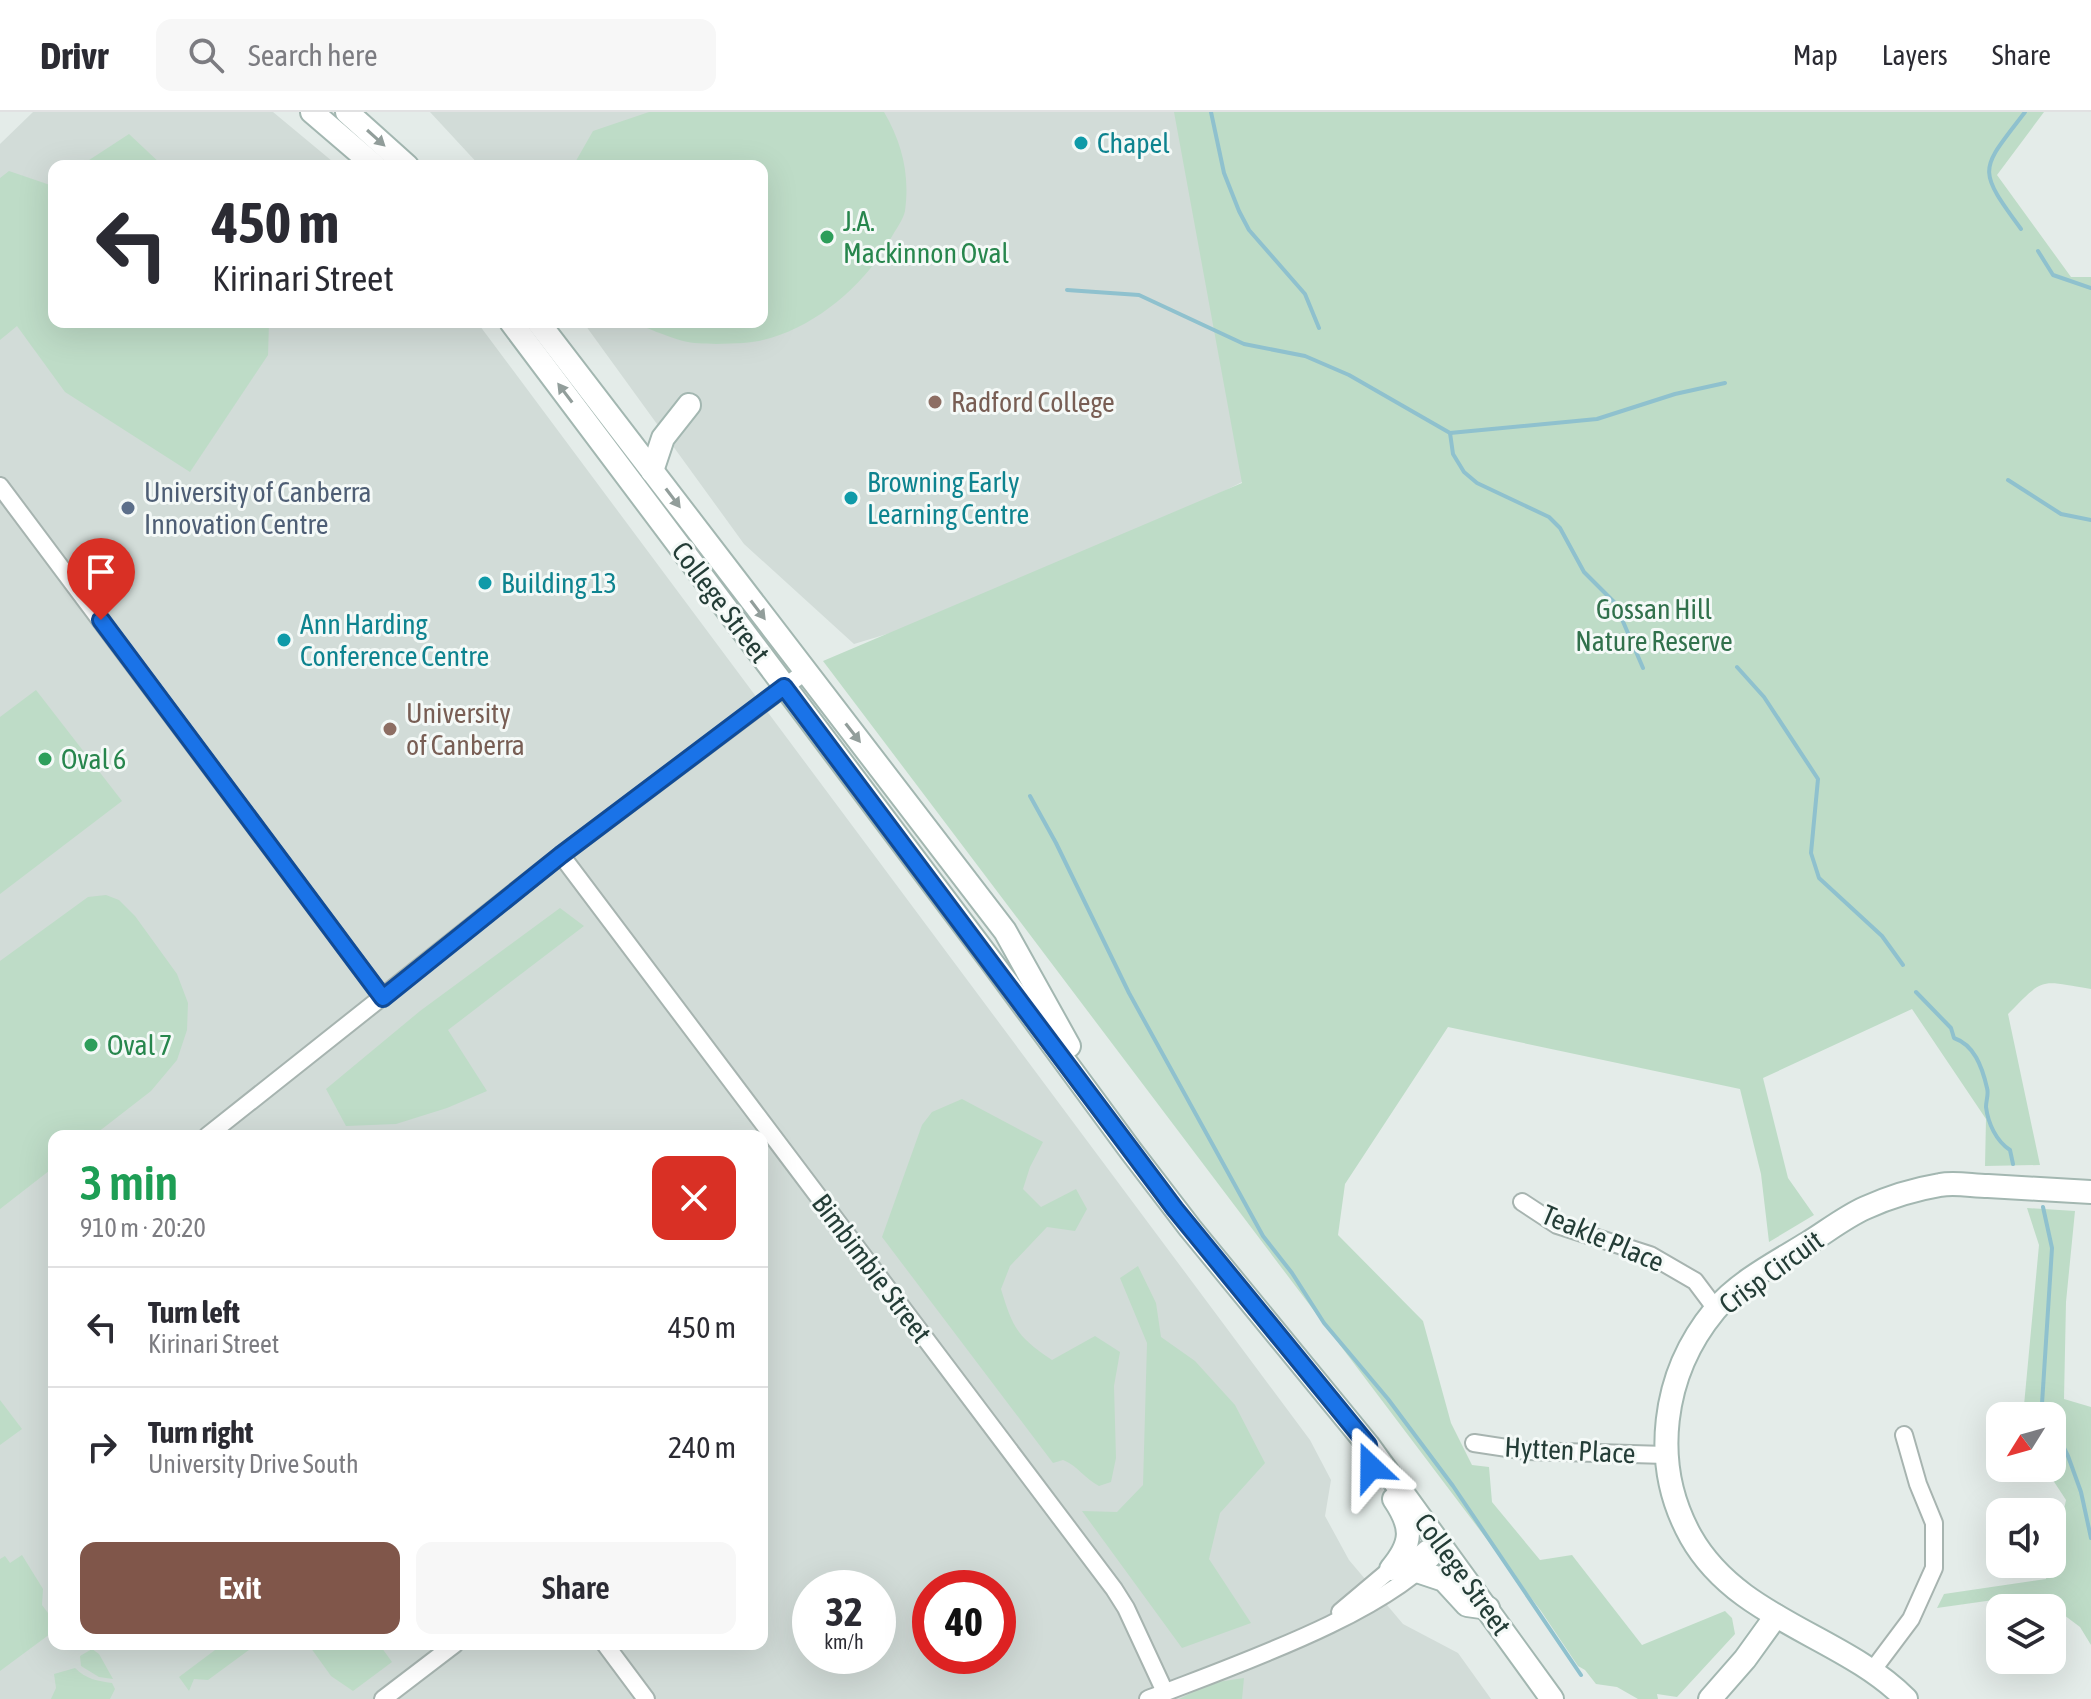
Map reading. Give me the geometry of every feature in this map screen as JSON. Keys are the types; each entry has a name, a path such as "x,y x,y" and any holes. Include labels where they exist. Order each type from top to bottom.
{"street":[{"path":"312,112 368,160"},
{"path":"347,112 400,160"},
{"name":"College Street","path":"515,328 1131,1151 1200,1241 1368,1445 1552,1699"},
{"name":"College Street","path":"543,328 1005,931 1131,1151"},
{"path":"652,471 663,438 689,405"},
{"path":"0,486 383,998"},
{"path":"215,1130 561,855 806,671"},
{"name":"Bimbimbie Street","path":"561,855 1114,1589 1165,1692"},
{"name":"Crisp Circuit","path":"1906,1699 1872,1671 1749,1599 1710,1565 1690,1535 1673,1489 1666,1455 1669,1402 1680,1369 1716,1309 1763,1272 1864,1208 1942,1184 2091,1192"},
{"name":"Teakle Place","path":"1522,1202 1557,1225 1650,1255 1695,1281 1716,1309"},
{"path":"1872,1671 1911,1619 1934,1568 1934,1523 1918,1484 1904,1435"},
{"name":"Hytten Place","path":"1474,1443 1527,1451 1666,1455"},
{"path":"1327,1624 1391,1569 1408,1542 1408,1526 1401,1510 1371,1467 1368,1445"},
{"path":"1148,1699 1379,1599 1433,1559 1443,1546"},
{"path":"1391,1569 1402,1570 1426,1549 1443,1546"},
{"path":"1417,1571 1444,1580 1467,1605 1488,1608"},
{"path":"1710,1699 1745,1659 1776,1616"},
{"path":"383,1699 447,1650"},
{"path":"609,1650 646,1699"}],"shaded area":[{"name":"University of Canberra","path":"33,112 273,112 331,160 48,160 48,328 481,328 1310,1440 1331,1480 1325,1516 1349,1560 1403,1624 1458,1653 1491,1699 0,1699 0,144"},
{"name":"Radford College","path":"430,112 1175,112 1244,481 1022,593 854,644 744,544 587,328 768,328 768,160 474,160"}],"green space":[{"name":"J.A. Mackinnon Oval","path":"649,112 884,112 896,135 903,159 905,211 865,275 829,308 809,321 788,332 743,343 683,341 647,328 768,328 768,160 576,160 593,131"},
{"name":"Gossan Hill Nature Reserve","path":"1174,112 2044,112 1997,175 2071,277 2091,277 2091,989 2044,984 2029,993 2008,1014 2040,1165 1985,1166 1986,1119 1912,1009 1763,1078 1788,1178 1814,1215 1769,1242 1761,1174 1740,1089 1448,1027 1345,1184 1338,1235 1423,1321 1451,1423 1472,1465 1489,1467 1492,1502 1540,1560 1572,1555 1642,1645 1725,1611 1732,1618 1735,1634 1677,1697 1657,1694 1658,1699 1638,1699 1617,1687 1596,1684 1578,1666 1541,1611 823,661 1242,483"},
{"path":"129,134 157,160 89,160"},
{"path":"9,171 48,184 48,328 269,328 268,355 190,472 65,392 17,326 0,340 0,178"},
{"name":"Oval 6","path":"36,690 122,801 0,894 0,717"},
{"name":"Oval 7","path":"106,895 119,900 135,916 177,974 188,1003 187,1030 177,1060 151,1091 101,1130 48,1130 48,1172 0,1209 0,961 88,897"},
{"path":"560,908 584,926 448,1030 487,1091 396,1124 346,1126 326,1089 420,1011"},
{"path":"962,1099 1043,1142 1023,1189 1041,1207 1076,1189 1087,1209 1075,1231 1047,1227 1010,1266 1001,1289 1018,1331 1052,1360 1095,1336 1120,1352 1114,1386 1116,1458 1111,1482 1099,1486 1063,1460 1053,1463 882,1237 922,1125 932,1112"},
{"path":"2027,1208 2075,1211 2066,1302 2064,1399 2091,1407 2091,1645 2080,1627 2066,1616 2066,1594 1986,1594 1986,1601 1937,1608 1944,1594 2046,1578 2066,1578 2066,1498 2054,1482 2066,1482 2066,1402 2024,1402 2039,1245"},
{"path":"1138,1266 1156,1303 1161,1337 1195,1361 1235,1405 1265,1463 1220,1513 1209,1559 1251,1623 1182,1648 1082,1511 1117,1512 1143,1485 1147,1343 1120,1278"},
{"path":"0,1400 22,1429 0,1445"},
{"path":"22,1555 43,1589 42,1605 48,1613 48,1635 0,1671 0,1559 5,1556 10,1563"},
{"path":"93,1650 113,1679 99,1677 81,1666 80,1656"},
{"path":"215,1650 249,1650 208,1680 194,1679 189,1691 179,1677"},
{"path":"312,1650 383,1650 392,1662 353,1691 331,1676"},
{"path":"75,1668 92,1679 112,1683 115,1689 110,1699 51,1699 56,1688 54,1674"},
{"path":"1244,1678 1242,1699 1179,1699 1211,1683"}],"waterway":[{"path":"1211,112 1224,173 1239,211 1249,230 1305,294 1319,328"},
{"path":"2021,229 1996,193 1989,169 1999,146 2025,112"},
{"path":"2038,251 2053,275 2091,288"},
{"path":"1067,290 1139,295 1244,344 1305,356 1349,375 1450,433 1597,419 1675,394 1725,383"},
{"path":"1450,433 1453,454 1464,472 1477,483 1549,517 1560,528 1584,572 1615,603 1643,668"},
{"path":"2008,480 2061,514 2091,520"},
{"path":"1737,667 1764,697 1818,779 1811,853 1819,878 1882,936 1903,965"},
{"path":"1030,796 1129,993 1263,1236 1292,1273 1324,1323 1388,1399 1453,1486 1581,1675"},
{"path":"1916,992 1951,1028 1954,1038 1967,1046 1976,1057 1988,1090 1986,1107 1989,1119 1997,1137 2010,1150 2013,1164"},
{"path":"2042,1402 2052,1248 2043,1207"},
{"path":"2066,1452 2081,1492 2091,1538"}],"place":[{"name":"Chapel","path":"1081,143"},
{"name":"J.A. Mackinnon Oval","path":"827,237"},
{"name":"Radford College","path":"935,402"},
{"name":"Browning Early Learning Centre","path":"851,498"},
{"name":"University of Canberra Innovation Centre","path":"128,508"},
{"name":"Building 13","path":"485,583"},
{"name":"Ann Harding Conference Centre","path":"284,640"},
{"name":"University of Canberra","path":"390,729"},
{"name":"Oval 6","path":"45,759"},
{"name":"Oval 7","path":"91,1045"}],"route":[{"path":"101,620 383,998 561,855 784,687 1175,1209 1368,1445 1371,1467"}]}
